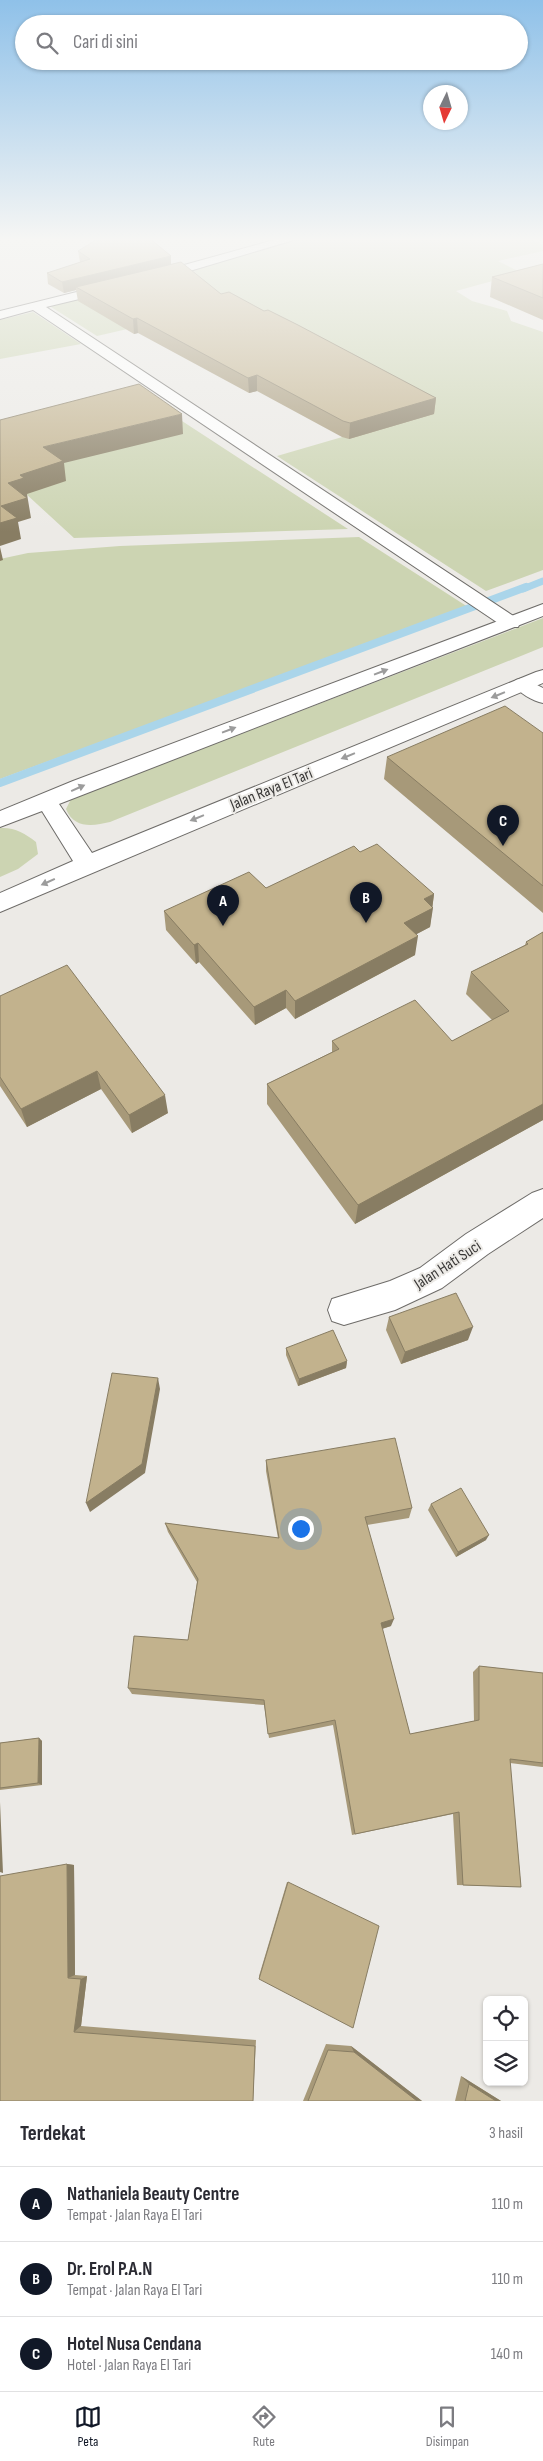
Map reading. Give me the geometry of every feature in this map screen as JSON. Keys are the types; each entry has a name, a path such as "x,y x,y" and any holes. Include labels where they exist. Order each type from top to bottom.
{"street":[{"path":"79,335 504,618"},
{"path":"0,820 504,618 543,610"},
{"name":"Jalan Raya El Tari","path":"0,903 87,864 543,676"},
{"path":"523,684 543,698"},
{"path":"47,802 87,864"},
{"name":"Jalan Hati Suci","path":"344,1310 395,1295 431,1278 477,1244 543,1202"}],"green space":[{"path":"0,335 68,335 81,344 0,359"},
{"path":"194,335 543,335 543,570 486,591 277,456 435,410 387,383"},
{"path":"182,421 348,529 74,538 0,470"},
{"path":"359,537 468,607 0,779 0,559 28,553 120,546"},
{"path":"543,618 543,647 110,822 91,825 79,823 69,815 66,809 71,799"},
{"path":"0,828 19,831 28,836 36,842 38,854 18,869 0,877"}],"building":[{"path":"169,335 317,335 436,398 350,423 257,375 248,378"},
{"path":"139,384 182,414 43,447 63,461 20,475 24,478 8,483 27,498 1,506 17,518 0,523 0,420"},
{"path":"505,706 543,733 543,886 387,757"},
{"path":"377,844 434,894 424,899 433,908 404,923 418,936 295,1001 286,990 254,1007 198,943 194,945 164,911 249,872 266,888 354,846 360,852"},
{"path":"543,932 543,1104 358,1205 267,1084 339,1049 332,1041 415,1000 452,1041 509,1011 471,972 528,944 526,942"},
{"path":"67,965 165,1095 129,1115 97,1071 21,1109 0,1077 0,996"},
{"path":"456,1293 473,1327 405,1352 389,1317"},
{"path":"333,1330 347,1361 299,1379 286,1348"},
{"path":"112,1373 158,1378 142,1464 86,1503"},
{"path":"395,1438 412,1508 365,1517 394,1619 381,1623 410,1734 479,1720 479,1666 543,1673 543,1763 510,1759 521,1887 463,1885 459,1812 355,1834 335,1720 268,1734 264,1700 128,1688 134,1636 188,1640 198,1579 165,1523 279,1538 266,1460"},
{"path":"461,1488 489,1535 458,1552 431,1504"},
{"path":"39,1738 38,1783 0,1788 0,1743"},
{"path":"67,1864 68,1978 81,1979 74,2032 255,2046 253,2101 0,2101 0,1876"},
{"path":"288,1882 379,1926 353,2028 259,1979"},
{"path":"328,2050 354,2052 417,2101 308,2101"},
{"path":"469,2084 496,2101 465,2101"}],"waterway":[{"path":"523,589 543,581"},
{"path":"0,783 526,587"}],"place":[{"name":"Hotel Nusa Cendana","path":"503,846"},
{"name":"Dr. Erol P.A.N","path":"366,923"},
{"name":"Nathaniela Beauty Centre","path":"223,926"}]}
